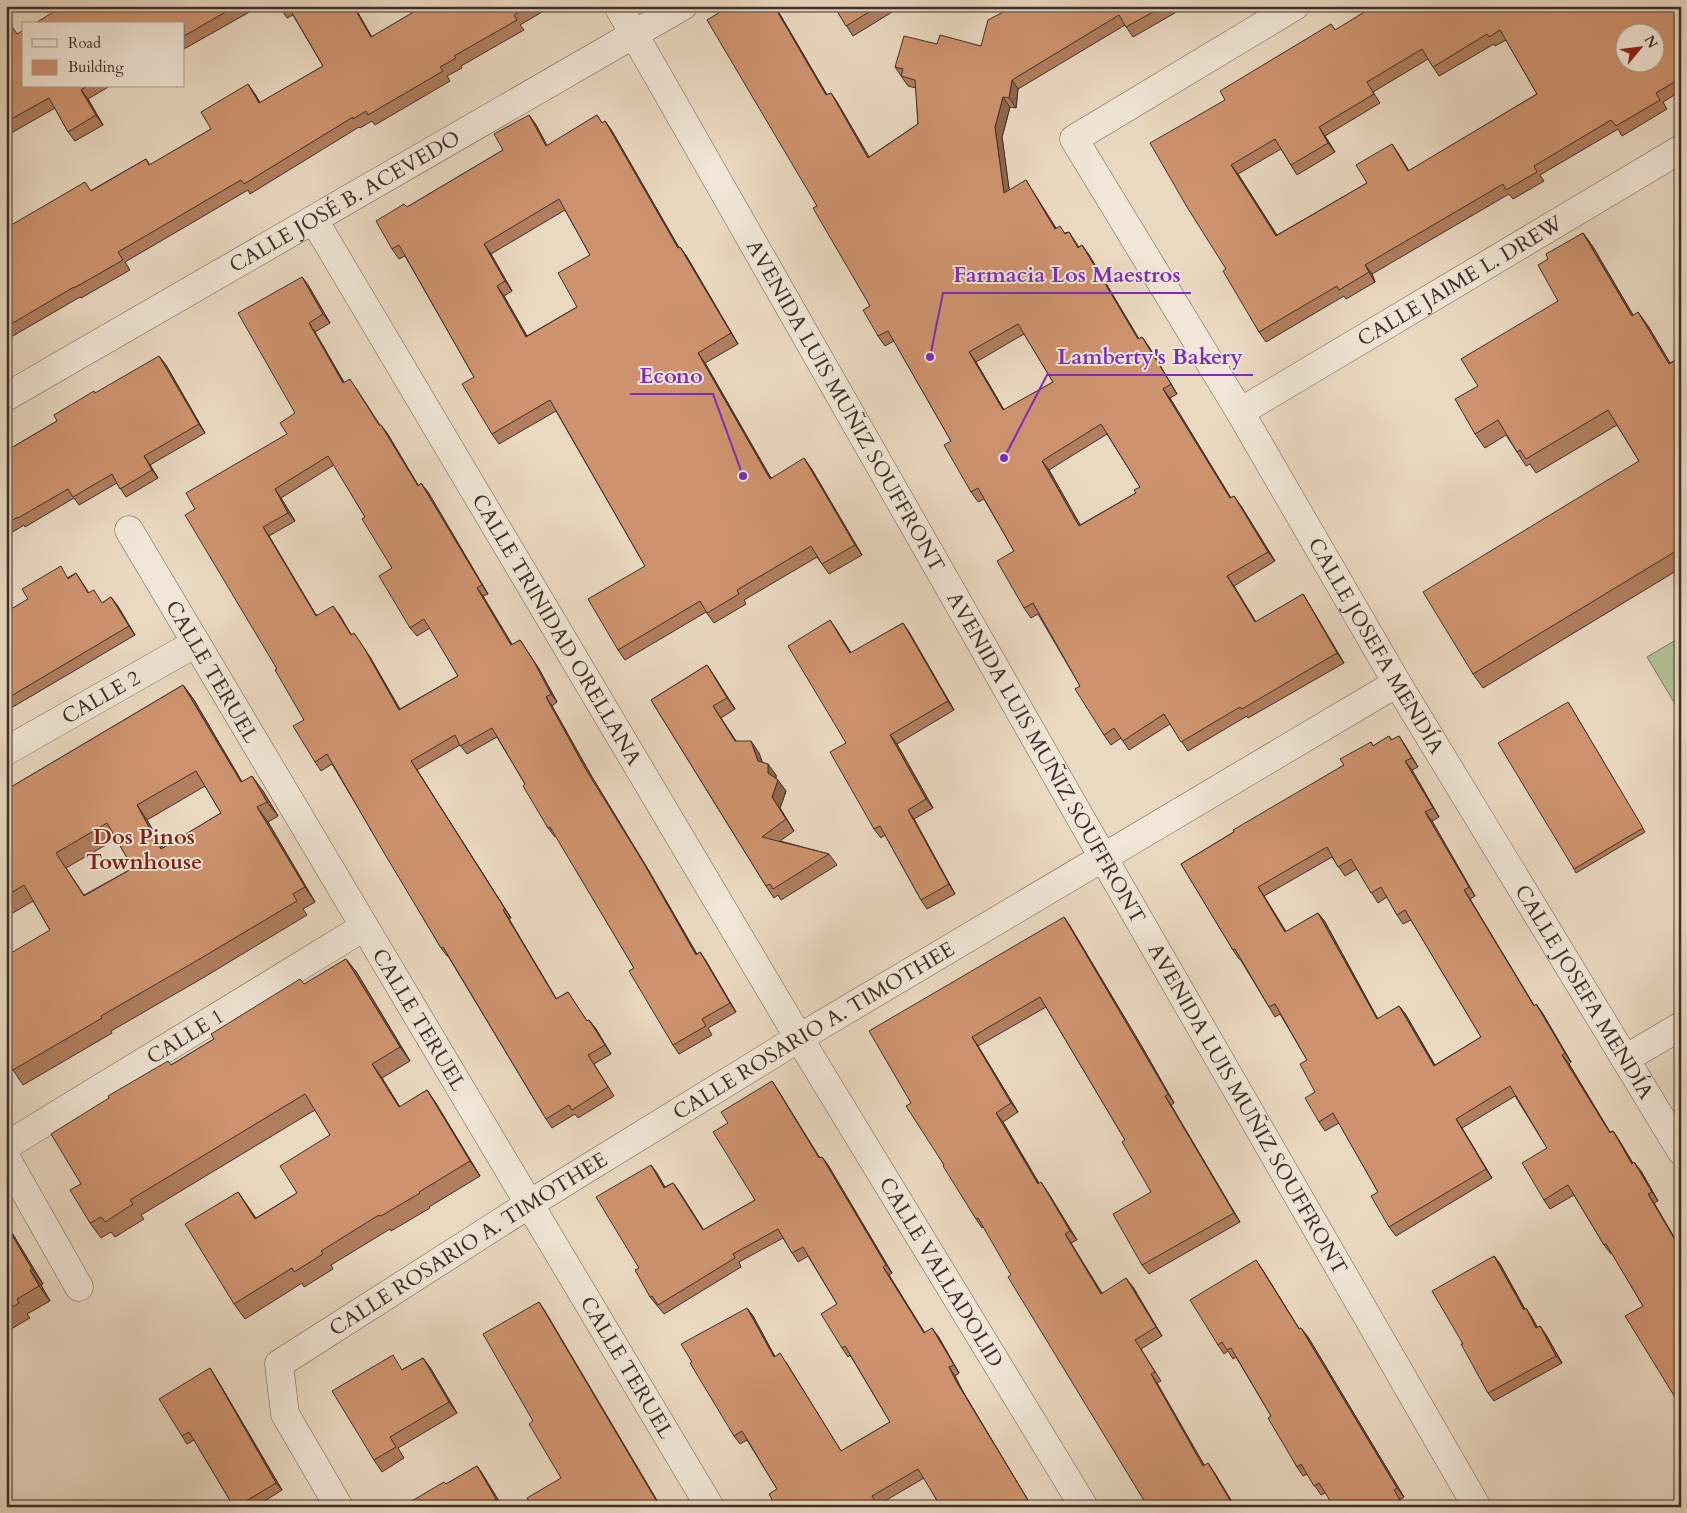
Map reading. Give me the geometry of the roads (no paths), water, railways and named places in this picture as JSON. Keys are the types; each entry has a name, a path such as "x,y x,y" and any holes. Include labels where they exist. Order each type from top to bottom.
{"street":[{"name":"AVENIDA LUIS MUÑIZ SOUFFRONT","path":"618,6 1104,859 1477,1507"},
{"name":"CALLE JOSÉ B. ACEVEDO","path":"6,397 683,6"},
{"name":"CALLE JOSEFA MENDÍA","path":"1295,6 1074,139 1240,412 1397,684 1681,1151"},
{"name":"CALLE JAIME L. DREW","path":"1240,412 1681,149"},
{"name":"CALLE TRINIDAD ORELLANA","path":"314,220 800,1038"},
{"name":"CALLE TERUEL","path":"130,530 710,1507"},
{"name":"CALLE 2","path":"6,751 196,644"},
{"name":"CALLE ROSARIO A. TIMOTHEE","path":"338,1507 285,1414 279,1364 530,1203 800,1038 1397,684"},
{"name":"CALLE 1","path":"6,1146 364,927"},
{"path":"1626,1059 1681,1026"},
{"name":"CALLE VALLADOLID","path":"800,1038 1084,1507"},
{"path":"6,1158 79,1287"}],"place":[{"name":"Farmacia Los Maestros","path":"930,357"},
{"name":"Lamberty's Bakery","path":"1004,458"},
{"name":"Econo","path":"743,476"}],"district":[{"name":"Dos Pinos Townhouse","path":"144,850"}]}
